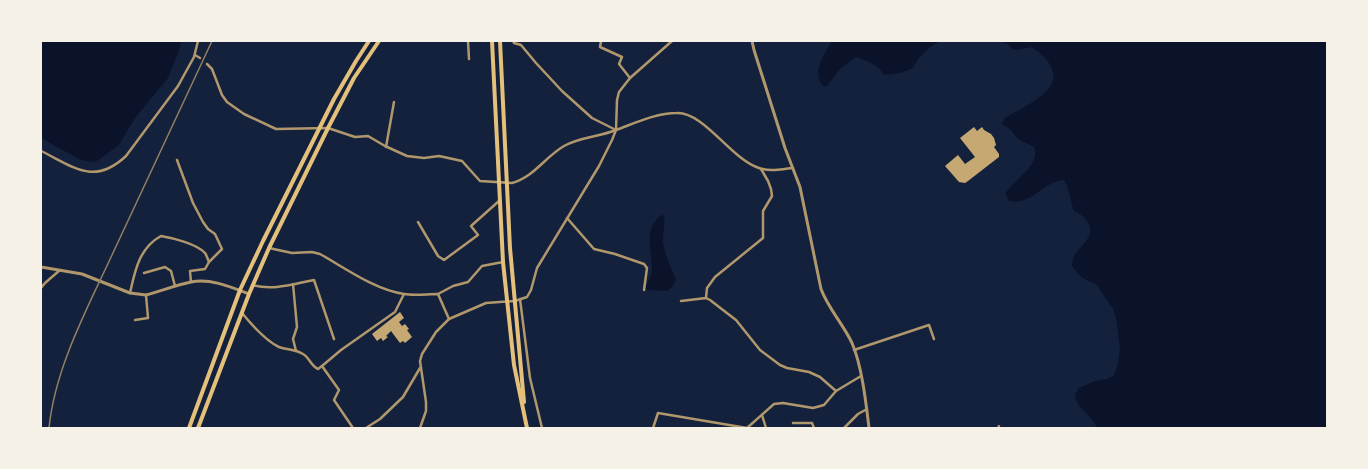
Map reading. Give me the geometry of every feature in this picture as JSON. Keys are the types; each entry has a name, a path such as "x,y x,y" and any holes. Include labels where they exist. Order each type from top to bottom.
{"main road":[{"path":"189,428 240,290 319,129 345,80 369,41"},
{"path":"198,428 248,294 269,248 354,78 379,41"},
{"path":"492,41 503,262 514,365 527,428"},
{"path":"500,41 506,182 525,418"}],"street":[{"path":"41,150 86,172 98,172 118,163 126,156 178,86 195,55 198,41"},
{"path":"468,41 469,59"},
{"path":"513,41 514,43 521,44 536,64 562,91 592,118 616,130"},
{"path":"601,41 600,47 622,57 619,64 630,78"},
{"path":"420,428 426,411 420,361 425,348 436,332 449,319 486,303 507,302 527,297 531,290 537,268 599,166 616,130 617,100 619,92 630,78 672,41"},
{"path":"752,41 785,148 800,187 821,289 826,301 844,329 854,350 861,376 869,428"},
{"path":"195,55 200,58"},
{"path":"207,64 212,69 222,95 227,102 244,114 276,128 328,128 355,137 368,136 386,147 407,156 424,158 439,156 462,161 480,181 512,183 524,178 562,146 616,130 649,118 679,113 687,115 701,123 746,162 760,169 774,170 793,167"},
{"path":"386,147 394,102"},
{"path":"177,160 193,203 208,229 215,234 222,249 209,262 205,269 190,271 191,282"},
{"path":"706,298 707,288 715,277 763,238 763,211 772,196 768,180 760,169"},
{"path":"418,222 438,256 444,260 478,235 471,226 500,200"},
{"path":"567,218 594,249 615,254 644,264 646,268 644,290"},
{"path":"130,293 138,261 154,240 161,236 176,239 198,248 206,254 209,262"},
{"path":"269,248 292,253 312,252 320,254 373,284 404,294 438,294 453,286 468,282 482,266 503,262"},
{"path":"41,267 82,274 130,293 146,295 191,282 208,281 240,290 248,294"},
{"path":"144,273 165,267 171,270 175,286"},
{"path":"41,288 45,282 60,270"},
{"path":"252,285 264,288 314,280 334,339"},
{"path":"292,284 297,327 293,339 296,351"},
{"path":"241,312 276,346 304,354 318,369 340,350 395,312 404,294"},
{"path":"438,294 449,319"},
{"path":"135,320 148,318 146,295"},
{"path":"681,301 706,298 736,320 760,350 780,365 787,368 809,372 820,377 836,391"},
{"path":"520,299 530,378 542,428"},
{"path":"854,350 929,325 934,339"},
{"path":"322,366 339,390 334,400 353,428"},
{"path":"366,428 380,419 403,397 421,368"},
{"path":"653,428 658,413 747,428 774,404 783,402 813,408 824,405 836,391 861,376"},
{"path":"844,428 858,414 867,409"},
{"path":"762,415 766,428"},
{"path":"793,422 812,423 814,428"}],"water":[{"path":"41,41 181,41 179,51 168,78 135,118 119,145 97,161 90,162 79,159 41,138"},
{"path":"832,41 940,41 929,48 918,59 913,68 901,73 884,75 879,68 856,57 840,69 827,86 824,87 818,76 820,63"},
{"path":"998,41 1327,41 1327,428 1097,428 1092,419 1078,404 1075,394 1079,388 1095,381 1107,379 1113,376 1117,368 1120,350 1116,318 1113,309 1096,284 1080,276 1072,266 1074,255 1089,236 1090,227 1086,219 1074,211 1068,188 1064,180 1050,184 1031,197 1017,202 1009,201 1005,193 1034,161 1035,152 1034,147 1018,139 1011,130 1002,124 1004,119 1041,96 1049,88 1053,79 1052,70 1046,59 1032,47 1016,50 1012,49 1008,44"},
{"path":"663,214 665,221 663,242 676,280 672,287 667,291 647,290 646,287 652,269 650,232 657,219"}],"building":[{"path":"974,127 977,131 982,127 991,134 994,138 996,145 994,147 999,154 999,157 965,183 959,182 945,166 958,155 965,164 975,157 960,138"},
{"path":"400,312 404,318 399,322 402,326 405,324 412,337 405,343 403,341 400,343 391,331 386,336 388,337 383,341 381,338 377,341 372,334"}],"railway":[{"path":"49,428 52,406 58,383 73,339 212,41"}]}
